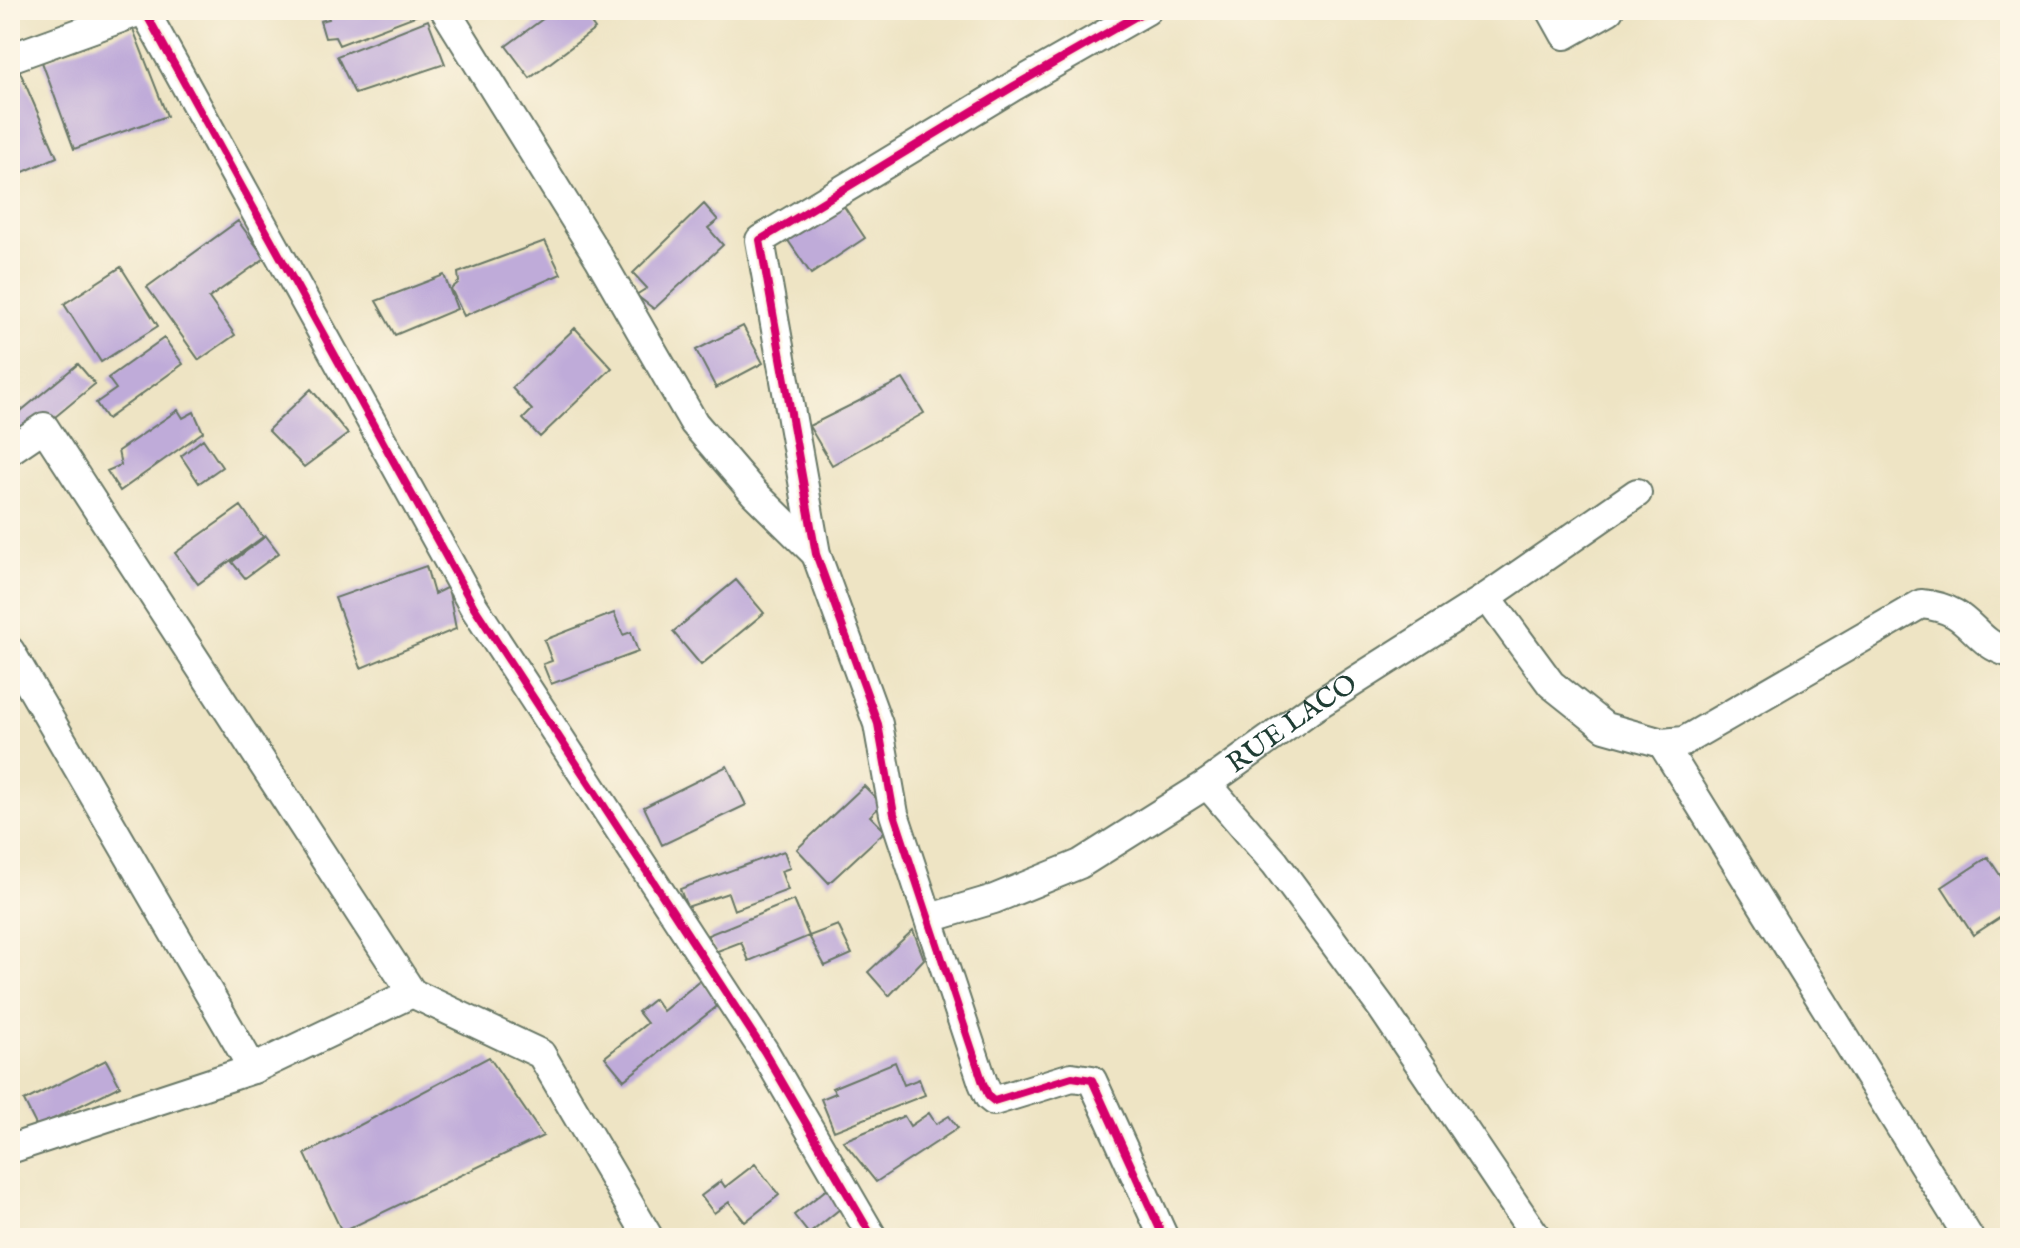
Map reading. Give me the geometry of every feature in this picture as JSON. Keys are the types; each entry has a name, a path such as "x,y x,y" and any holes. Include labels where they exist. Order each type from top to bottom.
{"street":[{"path":"10,58 144,10 474,607 764,1051 873,1238"},
{"path":"445,10 599,258 694,423 754,493 816,554"},
{"path":"1147,10 1014,86 760,240 816,554 878,724 894,814 989,1097 994,1101 1006,1100 1072,1077 1092,1080 1164,1238"},
{"path":"1551,10 1565,35 1609,10"},
{"path":"10,450 44,427 412,993 541,1054 649,1238"},
{"name":"RUE LACO","path":"930,918 994,899 1080,864 1207,784 1314,707 1487,597 1637,493"},
{"path":"1487,597 1551,684 1605,727 1662,743 1684,741 1921,604 1955,612 1967,620 1982,639 2010,653"},
{"path":"10,651 253,1069"},
{"path":"1662,743 1969,1238"},
{"path":"1207,784 1275,863 1382,1008 1537,1238"},
{"path":"10,1149 253,1069 412,993"}],"building":[{"path":"326,10 422,10 423,13 339,45 335,37 325,38 320,21 329,19"},
{"path":"555,10 581,10 595,29 530,78 506,46"},
{"path":"428,20 445,64 355,94 337,56"},
{"path":"133,29 167,116 74,149 42,62"},
{"path":"17,65 57,157 19,174 10,154 10,68"},
{"path":"841,202 865,238 811,274 787,239"},
{"path":"704,204 718,220 708,228 723,245 654,309 636,295 647,288 633,273"},
{"path":"238,221 265,258 209,298 235,335 199,360 147,287"},
{"path":"545,241 561,274 464,316 451,289 459,282 458,273"},
{"path":"121,267 158,326 101,362 64,304"},
{"path":"444,275 457,309 395,335 376,301"},
{"path":"743,326 763,363 716,388 696,350"},
{"path":"575,328 612,368 540,437 523,419 532,410 512,388"},
{"path":"164,338 183,364 107,419 96,403 116,389 108,378"},
{"path":"78,364 95,384 20,446 10,439 10,420"},
{"path":"903,379 924,413 832,465 809,426"},
{"path":"311,389 348,434 304,467 268,430"},
{"path":"178,410 183,418 194,412 203,432 120,491 107,471 121,465 118,451"},
{"path":"203,439 222,467 199,483 181,456"},
{"path":"241,506 263,537 198,584 175,553"},
{"path":"266,536 279,553 245,578 232,562"},
{"path":"426,566 434,594 448,587 456,629 361,668 335,598"},
{"path":"736,580 764,613 701,665 673,632"},
{"path":"614,613 623,635 631,632 638,652 551,684 543,664 552,661 544,640"},
{"path":"727,766 746,805 662,845 644,807"},
{"path":"864,786 882,804 870,816 885,831 829,883 797,849"},
{"path":"784,851 790,868 781,871 788,890 734,910 728,893 687,907 680,889"},
{"path":"1988,857 2010,890 2010,911 1973,935 1942,887"},
{"path":"794,900 809,936 749,961 741,942 715,952 708,935"},
{"path":"838,925 852,954 825,966 809,936"},
{"path":"913,930 924,959 889,996 868,972"},
{"path":"701,980 720,1004 624,1080 605,1057 647,1023 638,1012 654,999 663,1011"},
{"path":"489,1057 543,1136 342,1232 305,1154"},
{"path":"106,1060 120,1086 37,1127 24,1101"},
{"path":"895,1062 904,1085 919,1079 925,1095 834,1131 821,1099 836,1093 832,1088"},
{"path":"929,1113 936,1124 949,1116 958,1128 876,1182 843,1141 904,1116 910,1126"},
{"path":"755,1164 779,1195 745,1222 729,1202 714,1213 701,1196 721,1181 725,1187"},
{"path":"827,1189 841,1208 809,1234 794,1215"}],"cycle path":[{"path":"144,10 474,607 764,1051 873,1238"},
{"path":"1147,10 1014,86 760,240 816,554 878,724 894,814 983,1083 994,1101 1072,1077 1092,1080 1164,1238"}]}
